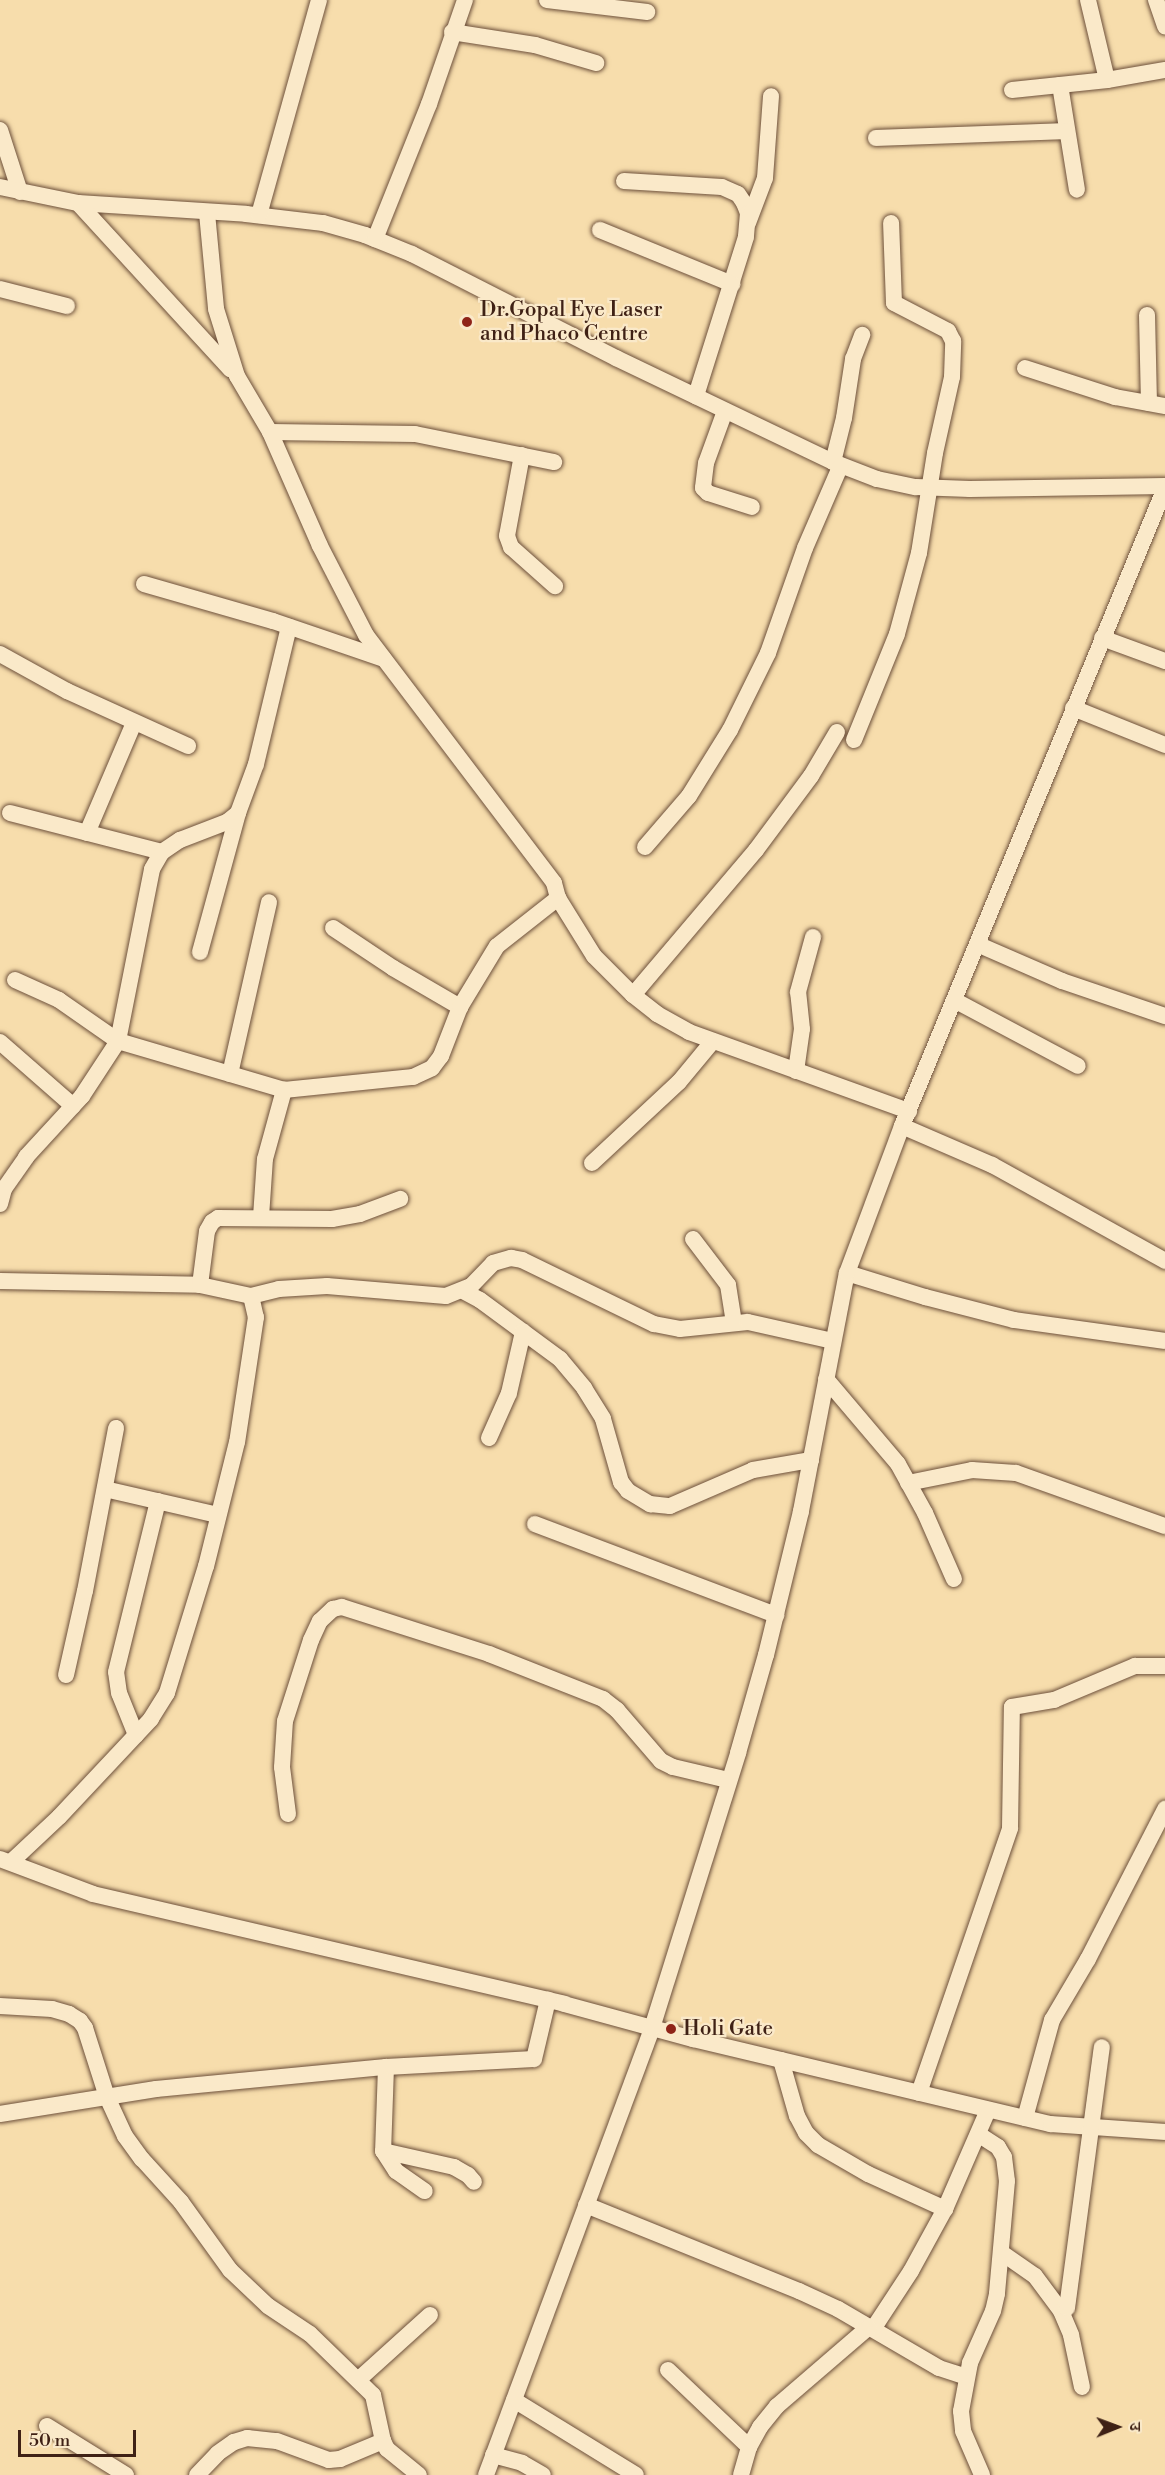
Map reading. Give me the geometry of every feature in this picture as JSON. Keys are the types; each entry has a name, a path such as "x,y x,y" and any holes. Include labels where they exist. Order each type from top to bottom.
{"street":[{"path":"259,215 319,0"},
{"path":"375,239 429,104 452,32 465,0"},
{"path":"547,0 647,12"},
{"path":"1088,0 1107,80"},
{"path":"1156,0 1165,26"},
{"path":"452,32 536,45 596,63"},
{"path":"1012,90 1107,80 1165,70"},
{"path":"1060,85 1077,190"},
{"path":"696,396 732,284 748,224 765,178 771,96"},
{"path":"0,130 20,192"},
{"path":"876,138 1067,131"},
{"path":"624,181 732,190 744,202 748,224"},
{"path":"0,187 78,203 259,215 323,223 375,239 412,254 725,411 837,464 877,479 929,488 1165,487 954,1000 847,1273 811,1460 776,1615 738,1753 652,2028 486,2475"},
{"path":"78,203 237,376 270,432 320,546 366,635 554,884 558,898 594,956 633,995 657,1014 689,1032 796,1071 906,1119 1165,1262"},
{"path":"207,213 216,309 237,376"},
{"path":"854,740 897,634 919,554 929,488 952,377 953,341 948,331 894,303 891,223"},
{"path":"600,230 732,284"},
{"path":"0,289 67,306"},
{"path":"1025,368 1114,397 1157,405 1147,315"},
{"path":"645,847 689,796 730,730 768,653 837,464 853,359 862,335"},
{"path":"725,411 706,463 703,488 708,493 752,507"},
{"path":"270,432 415,434 554,462"},
{"path":"522,454 507,536 511,547 555,586"},
{"path":"144,584 289,627 384,659"},
{"path":"200,952 238,813 256,764 289,627"},
{"path":"1102,638 1165,661"},
{"path":"0,654 134,723 188,746"},
{"path":"1073,708 1165,745"},
{"path":"87,833 134,723"},
{"path":"633,995 756,850 811,776 837,732"},
{"path":"10,813 162,852"},
{"path":"0,1204 4,1188 26,1157 73,1106 118,1041 152,869 162,852 180,840 227,822 238,813"},
{"path":"15,980 59,1000 118,1041 284,1090 413,1077 432,1068 441,1056 460,1007 496,946 558,898"},
{"path":"230,1074 269,902"},
{"path":"333,928 393,968 460,1007"},
{"path":"796,1071 802,1037 798,992 813,937"},
{"path":"977,944 1062,981 1165,1016"},
{"path":"954,1000 1078,1066"},
{"path":"592,1163 679,1082 713,1041"},
{"path":"0,1042 73,1106"},
{"path":"261,1217 265,1159 284,1090"},
{"path":"200,1285 207,1231 212,1222 225,1217 261,1217 296,1221 332,1219 360,1214 400,1198"},
{"path":"693,1239 728,1285 734,1323"},
{"path":"0,1281 200,1285 251,1296 279,1289 309,1286 446,1296 463,1291 493,1263 511,1258 522,1260 654,1324 680,1329 734,1323 762,1323 833,1341"},
{"path":"847,1273 925,1297 1014,1320 1165,1341"},
{"path":"463,1291 550,1350 584,1388 608,1430 615,1468 621,1482 628,1491 650,1504 670,1506 753,1470 811,1460"},
{"path":"251,1296 255,1304 255,1328 237,1442 185,1641 167,1693 151,1719 136,1735 6,1861 93,1894 549,2000 652,2028 988,2110 1051,2124 1165,2132"},
{"path":"489,1438 509,1393 523,1332"},
{"path":"826,1379 898,1464 954,1579"},
{"path":"66,1675 116,1428"},
{"path":"908,1482 972,1470 1016,1473 1165,1526"},
{"path":"105,1489 218,1515"},
{"path":"136,1735 120,1693 117,1672 158,1501"},
{"path":"535,1524 776,1615"},
{"path":"288,1814 282,1767 285,1721 311,1640 320,1621 333,1608 342,1607 489,1654 603,1699 617,1710 661,1761 673,1767 728,1780"},
{"path":"919,2093 1010,1828 1012,1707 1054,1700 1135,1666 1165,1666"},
{"path":"1025,2118 1052,2020 1088,1959 1165,1809"},
{"path":"0,2114 78,2099 156,2089 386,2067 534,2060 549,2000"},
{"path":"0,2006 52,2009 80,2020 85,2028 107,2097 125,2136 142,2159 181,2202 230,2270 268,2306 310,2334 373,2395 383,2441 387,2449 418,2475"},
{"path":"1067,2308 1102,2047"},
{"path":"781,2060 797,2116 806,2133 818,2145 868,2174 945,2209"},
{"path":"386,2067 383,2151 396,2171 425,2191"},
{"path":"741,2475 749,2447 760,2427 777,2406 871,2328 911,2271 945,2209 988,2110"},
{"path":"978,2134 998,2147 1007,2166 1000,2279 993,2311 966,2377 961,2411 963,2431 982,2475"},
{"path":"383,2151 454,2167 468,2175 474,2182"},
{"path":"586,2205 788,2286 871,2328 939,2368 966,2377"},
{"path":"1002,2253 1035,2276 1061,2311 1071,2335 1082,2387"},
{"path":"358,2380 430,2314"},
{"path":"668,2370 749,2447"},
{"path":"514,2400 636,2475"},
{"path":"47,2426 126,2475"},
{"path":"198,2475 218,2453 234,2442 247,2438 277,2441 329,2460 340,2459 383,2441"},
{"path":"493,2455 522,2463 543,2475"}],"place":[{"name":"Dr.Gopal Eye Laser and Phaco Centre","path":"467,322"},
{"name":"Holi Gate","path":"671,2029"}]}
